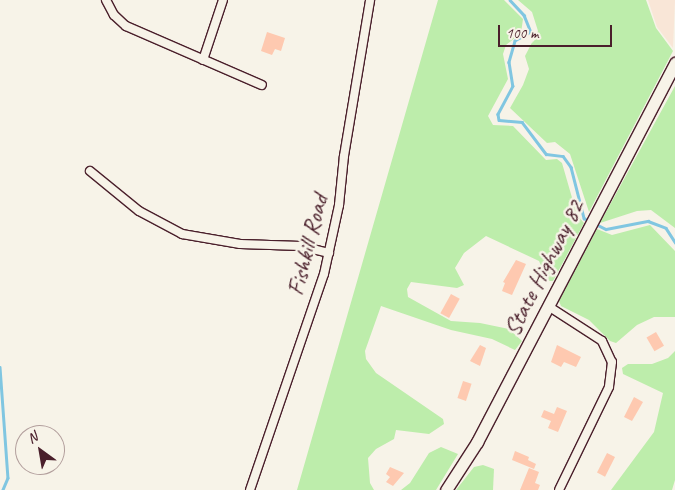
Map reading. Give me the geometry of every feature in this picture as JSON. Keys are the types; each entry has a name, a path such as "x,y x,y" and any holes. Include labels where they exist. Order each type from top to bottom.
{"main road":[{"name":"State Highway 82","path":"446,490 477,442 675,63"}],"street":[{"path":"106,0 114,15 126,26 262,85"},
{"path":"203,60 223,0"},
{"name":"Fishkill Road","path":"250,490 329,253 370,0"},
{"path":"90,172 139,211 182,234 240,244 301,246 329,253"},
{"path":"548,306 602,341 612,362 609,387 559,490"}],"shaded area":[{"path":"648,0 675,0 673,48 657,27"}],"green space":[{"path":"438,0 504,0 523,19 521,33 506,45 503,54 508,79 488,116 493,125 513,126 546,160 557,159 562,163 577,215 584,223 553,281 548,281 539,261 486,236 464,253 455,268 464,285 457,288 411,282 407,289 408,297 451,321 480,323 509,329 522,341 515,350 492,339 451,330 381,306 365,351 366,359 376,373 443,419 444,424 429,434 396,430 394,439 376,449 368,458 370,483 374,490 297,490"},
{"path":"518,0 646,0 656,28 673,51 589,212 570,154 555,142 547,143 510,108 523,85 529,69 525,56 538,31 532,12"},
{"path":"675,86 675,228 651,210 637,211 600,223"},
{"path":"650,225 675,251 675,317 654,317 637,325 616,343 610,341 589,320 561,306 559,301 597,229 612,235"},
{"path":"675,351 675,480 672,490 611,490 654,432 663,393 623,374 622,368 628,364 652,364 668,358"},
{"path":"441,447 458,454 436,490 401,490 410,483 429,453"},
{"path":"483,465 494,469 493,490 456,490 474,467"}],"building":[{"path":"267,32 285,38 281,51 275,49 272,55 261,51"},
{"path":"516,260 526,264 512,295 502,291 505,283 503,282"},
{"path":"451,294 460,299 449,318 440,313"},
{"path":"656,332 664,346 654,351 646,338"},
{"path":"480,345 486,348 480,366 470,361"},
{"path":"557,345 581,357 576,367 564,362 561,367 551,362"},
{"path":"463,381 472,384 466,401 457,398"},
{"path":"634,397 643,402 632,421 624,417"},
{"path":"557,407 567,411 558,432 548,428 551,421 541,417 544,410 554,414"},
{"path":"515,451 529,457 528,460 536,464 534,469 512,460"},
{"path":"607,453 615,457 605,477 597,473"},
{"path":"390,467 404,473 393,486 386,482 390,477 386,474"},
{"path":"529,468 539,472 535,483 540,485 538,490 520,490"}],"waterway":[{"path":"510,0 524,15 531,32 515,41 509,62 513,86 498,114 499,120 522,122 546,154 563,156 571,167 584,218 589,221"},
{"path":"594,223 606,229 648,221 666,228 675,242"},
{"path":"0,367 8,478 3,490"}]}
